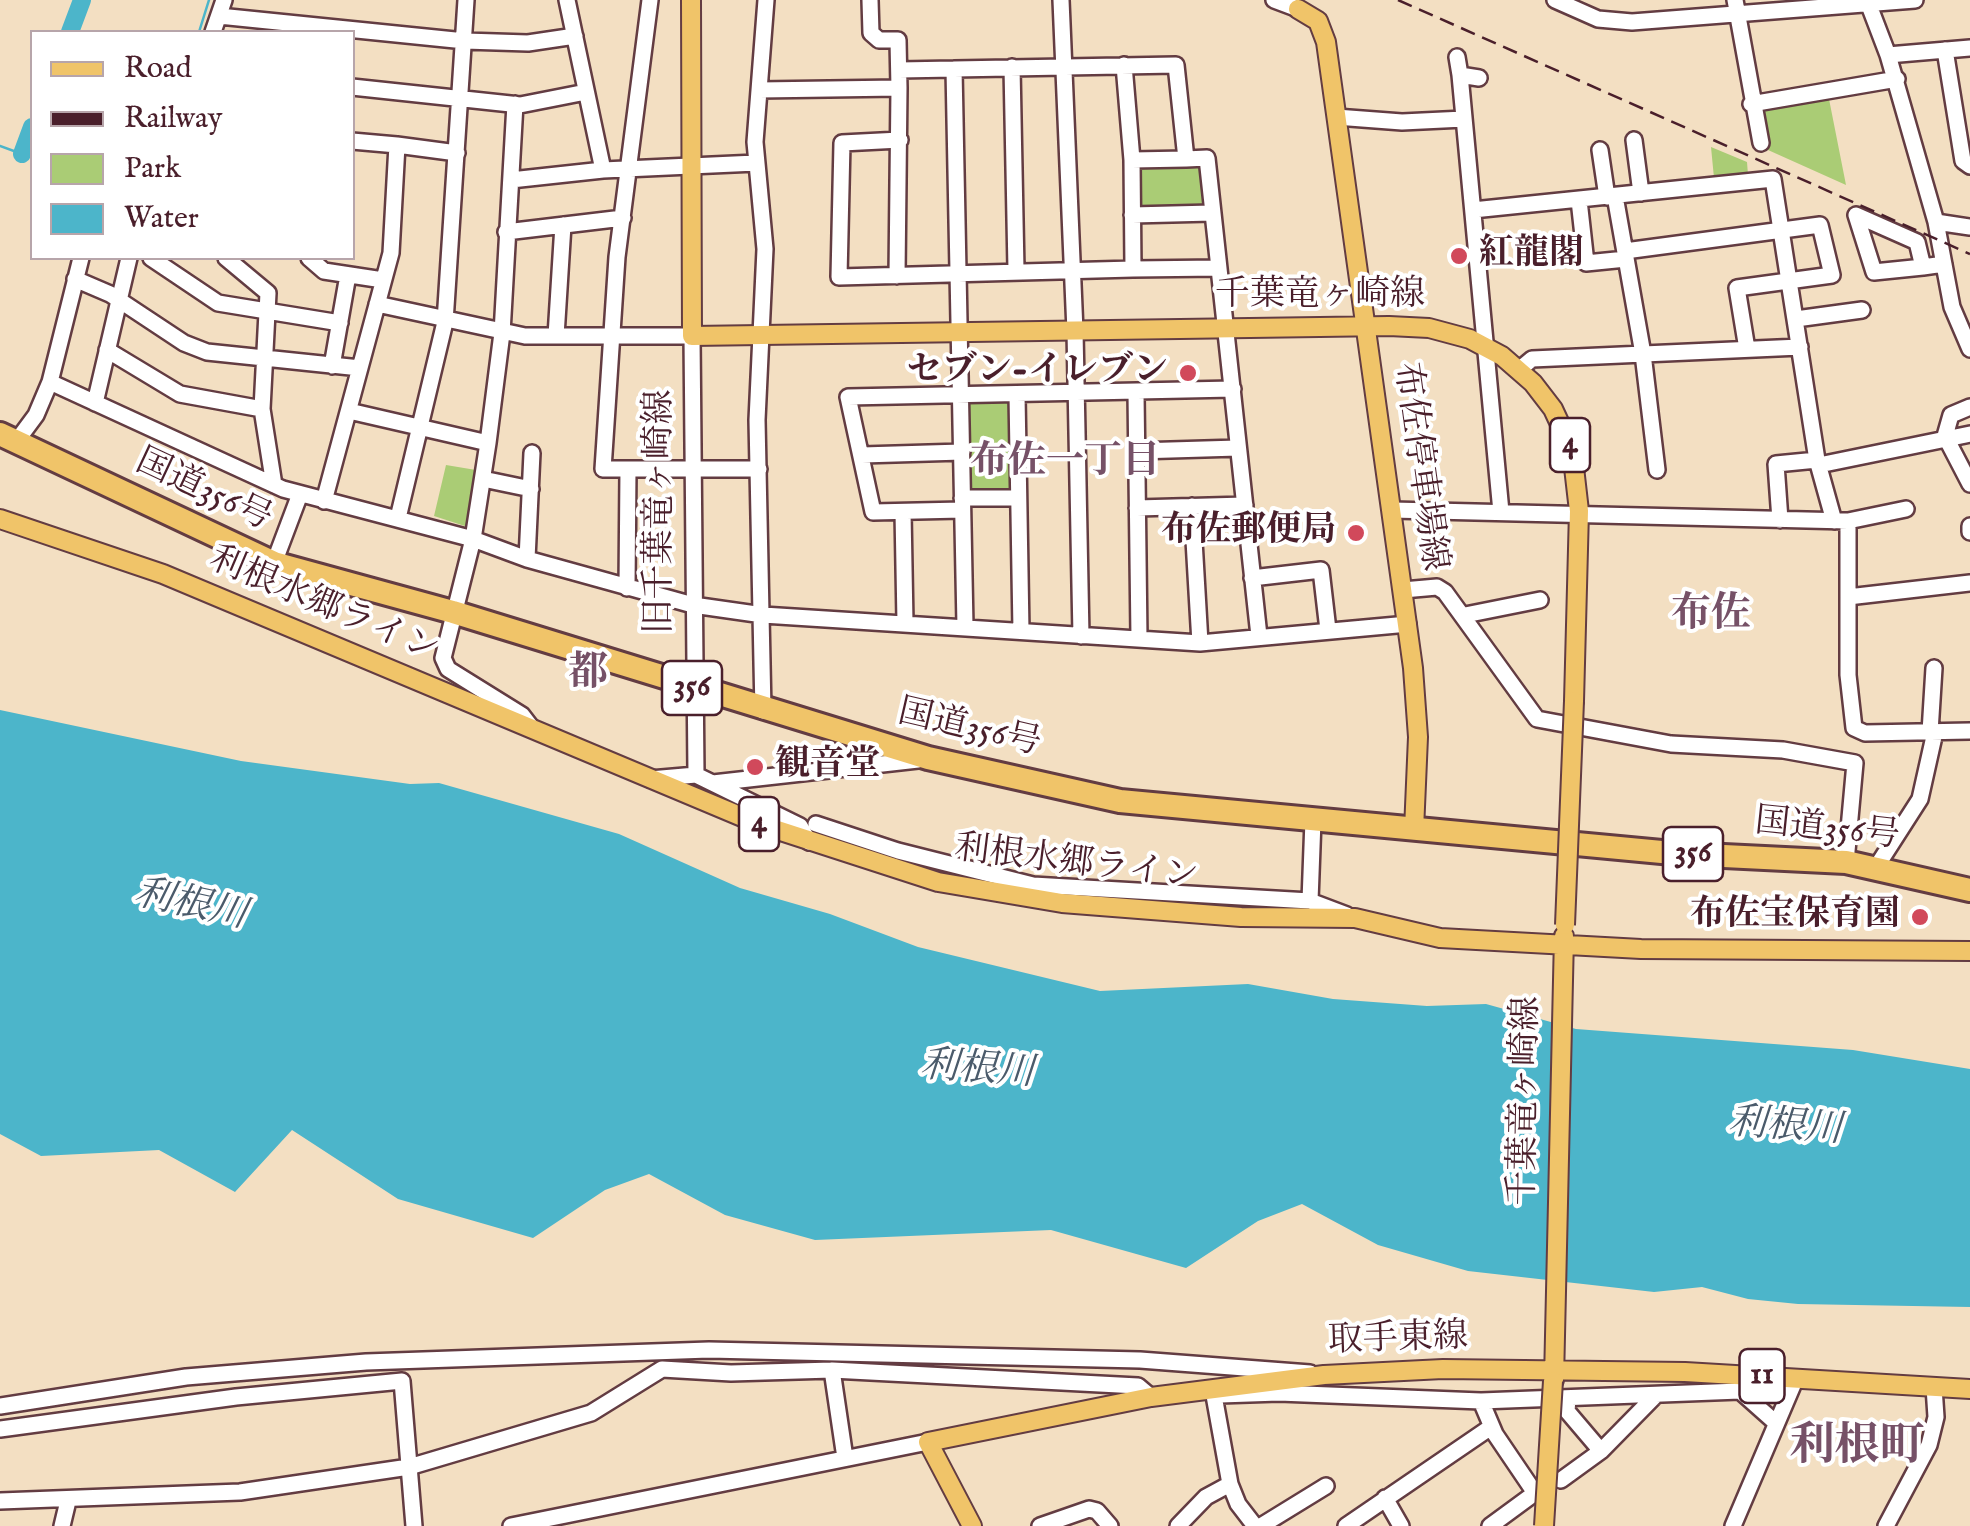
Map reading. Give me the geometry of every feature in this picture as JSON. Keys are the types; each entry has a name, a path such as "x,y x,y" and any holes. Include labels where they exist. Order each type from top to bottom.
{"highway":[{"name":"国道356号","path":"8,438 274,563 452,612 763,711 928,758 1120,801 1683,854 1846,862 1970,890"}],"main road":[{"path":"692,0 692,336"},
{"name":"布佐停車場線","path":"1296,5 1322,26 1336,117 1408,624 1418,737 1414,830"},
{"name":"千葉竜ヶ崎線","path":"692,336 1429,328 1484,345 1520,369 1544,394 1567,436 1578,474 1579,512 1563,951 1554,1368 1544,1526"},
{"name":"利根水郷ライン","path":"0,519 163,574 648,779 813,833 938,882 1015,896 1281,918 1355,918 1440,938 1563,951 1970,951"},
{"name":"取手東線","path":"928,1442 1150,1397 1324,1376 1554,1368 1970,1389"},
{"path":"928,1442 972,1526"}],"street":[{"path":"224,0 216,24 287,29"},
{"path":"398,518 445,322 466,0"},
{"path":"567,0 603,170"},
{"path":"650,0 610,335 604,468 759,468"},
{"path":"763,711 759,468 765,249 756,163 766,0"},
{"path":"870,0 871,33 880,40 898,40 898,276"},
{"path":"1061,0 1075,331 1081,636"},
{"path":"1274,0 1296,5"},
{"path":"1554,0 1585,16 1614,22 1736,7 1916,0"},
{"path":"1868,2 1897,78 1936,222 1956,321 1970,349"},
{"path":"1736,7 1761,143"},
{"path":"355,34 528,43 575,36"},
{"path":"1888,55 1970,48"},
{"path":"1944,50 1963,161 1970,166"},
{"path":"1457,57 1501,512"},
{"path":"1124,65 1132,160 1133,269"},
{"path":"899,70 1176,65 1186,159"},
{"path":"1012,68 1016,270"},
{"path":"954,69 965,626"},
{"path":"1460,76 1479,78"},
{"path":"1751,104 1897,78"},
{"path":"355,87 515,104 586,92"},
{"path":"758,90 899,88"},
{"path":"515,104 502,333 484,478 474,539 443,658 448,669 522,715 533,732"},
{"path":"1336,117 1402,122 1464,119"},
{"path":"900,140 842,143 839,277 1219,268"},
{"path":"1634,140 1641,193"},
{"path":"355,141 458,153"},
{"path":"324,500 390,253 396,145"},
{"path":"1600,150 1626,255 1657,470"},
{"path":"1132,160 1208,158 1259,636"},
{"path":"511,180 631,168 756,163"},
{"path":"1473,210 1772,179 1818,462 1841,521 1854,728 1865,733 1970,731"},
{"path":"1579,200 1586,263 1820,225 1832,275 1790,284 1737,288 1747,349"},
{"path":"1132,215 1212,213"},
{"path":"1923,266 1917,242 1856,215 1874,272 1944,264"},
{"path":"506,232 623,218"},
{"path":"1936,222 1970,227"},
{"path":"556,336 563,225"},
{"path":"8,438 36,415 50,382 80,260"},
{"path":"95,402 129,260"},
{"path":"154,260 218,303 340,323"},
{"path":"228,260 268,293 262,409 274,485"},
{"path":"330,264 348,275 383,280"},
{"path":"332,366 348,275"},
{"path":"75,278 119,300 184,343 208,352 264,361 360,368"},
{"path":"376,304 502,333 692,336"},
{"path":"1796,319 1862,310"},
{"name":"旧千葉竜ヶ崎線","path":"692,336 696,775"},
{"path":"1520,369 1532,359 1800,347"},
{"path":"107,350 180,394 262,409"},
{"path":"50,382 274,485 474,539 528,560 692,605 763,615 1200,643 1408,624"},
{"path":"1018,498 873,512 848,398 1233,390"},
{"path":"1136,394 1139,638"},
{"path":"1017,395 1021,631"},
{"path":"1970,407 1951,415 1945,436 1970,484"},
{"path":"349,411 488,443"},
{"path":"1780,520 1776,464 1818,462 1970,434"},
{"path":"1137,451 1238,448"},
{"path":"862,455 962,452"},
{"path":"528,560 532,454"},
{"path":"627,588 628,469"},
{"path":"484,478 531,489"},
{"path":"274,563 300,494"},
{"path":"1137,508 1245,505"},
{"path":"1192,506 1200,643"},
{"path":"1392,510 1841,521 1906,508"},
{"path":"904,512 904,623"},
{"path":"1252,578 1321,570 1328,630"},
{"path":"1848,597 1970,582"},
{"path":"1403,590 1437,587 1465,615 1536,719 1671,744 1783,750 1855,763 1846,862"},
{"path":"1465,615 1540,600"},
{"path":"1876,866 1920,798 1933,732 1934,668"},
{"path":"713,783 928,758"},
{"path":"648,779 696,775 813,833 1033,885 1310,901 1355,918"},
{"path":"1310,901 1313,820"},
{"path":"1281,918 1310,901"},
{"path":"0,1406 186,1377 366,1362 709,1350 1140,1360 1324,1376"},
{"path":"346,1352 402,1381"},
{"path":"0,1502 240,1492 409,1467 591,1413 662,1368 732,1373 832,1370 1138,1386 1150,1397"},
{"path":"832,1370 845,1458"},
{"path":"1733,1526 1796,1378"},
{"path":"0,1429 236,1397 402,1381"},
{"path":"402,1381 414,1526"},
{"path":"1886,1526 1929,1445 1936,1416 1934,1387"},
{"path":"1213,1390 1221,1395 1280,1393 1480,1401 1740,1391 1776,1423"},
{"path":"1213,1390 1230,1484 1238,1504 1258,1526 1326,1486"},
{"path":"1561,1480 1601,1450 1655,1396"},
{"path":"1568,1399 1567,1410 1601,1450"},
{"path":"1480,1401 1491,1427 1535,1497 1490,1526"},
{"path":"1346,1526 1491,1427"},
{"path":"511,1526 551,1522 928,1442"},
{"path":"1178,1526 1206,1497 1230,1484"},
{"path":"1384,1498 1401,1526"},
{"path":"62,1526 68,1501"},
{"path":"1040,1526 1097,1510 1110,1526"}],"green space":[{"path":"1829,99 1846,185 1768,150 1758,111"},
{"path":"1711,147 1747,162 1748,175 1714,178"},
{"path":"1201,164 1207,209 1136,210 1136,165"},
{"path":"969,401 1011,401 1013,495 966,496 965,405"},
{"path":"446,465 482,471 471,528 434,516"}],"water":[{"name":"利根川","path":"0,710 241,761 410,784 439,783 619,834 740,888 830,914 918,947 1100,991 1248,984 1333,999 1427,1006 1486,1004 1576,1029 1853,1050 1970,1069 1970,1307 1798,1304 1748,1299 1702,1287 1654,1292 1468,1271 1378,1245 1302,1204 1258,1221 1186,1268 1051,1230 815,1240 725,1215 649,1174 605,1190 533,1238 398,1199 292,1130 235,1192 159,1150 41,1156 0,1134"}],"waterway":[{"path":"71,30 82,0"},
{"path":"200,30 209,0"},
{"path":"22,154 30,132"},
{"path":"0,146 22,154"}],"railway":[{"path":"1398,0 1970,254"}],"place":[{"name":"紅龍閣","path":"1459,256"},
{"name":"セブン-イレブン","path":"1188,373"},
{"name":"布佐郵便局","path":"1356,533"},
{"name":"観音堂","path":"755,767"},
{"name":"布佐宝保育園","path":"1920,917"}],"district":[{"name":"布佐一丁目","path":"1065,464"},
{"name":"布佐","path":"1711,617"},
{"name":"都","path":"588,676"},
{"name":"利根町","path":"1857,1450"}]}
